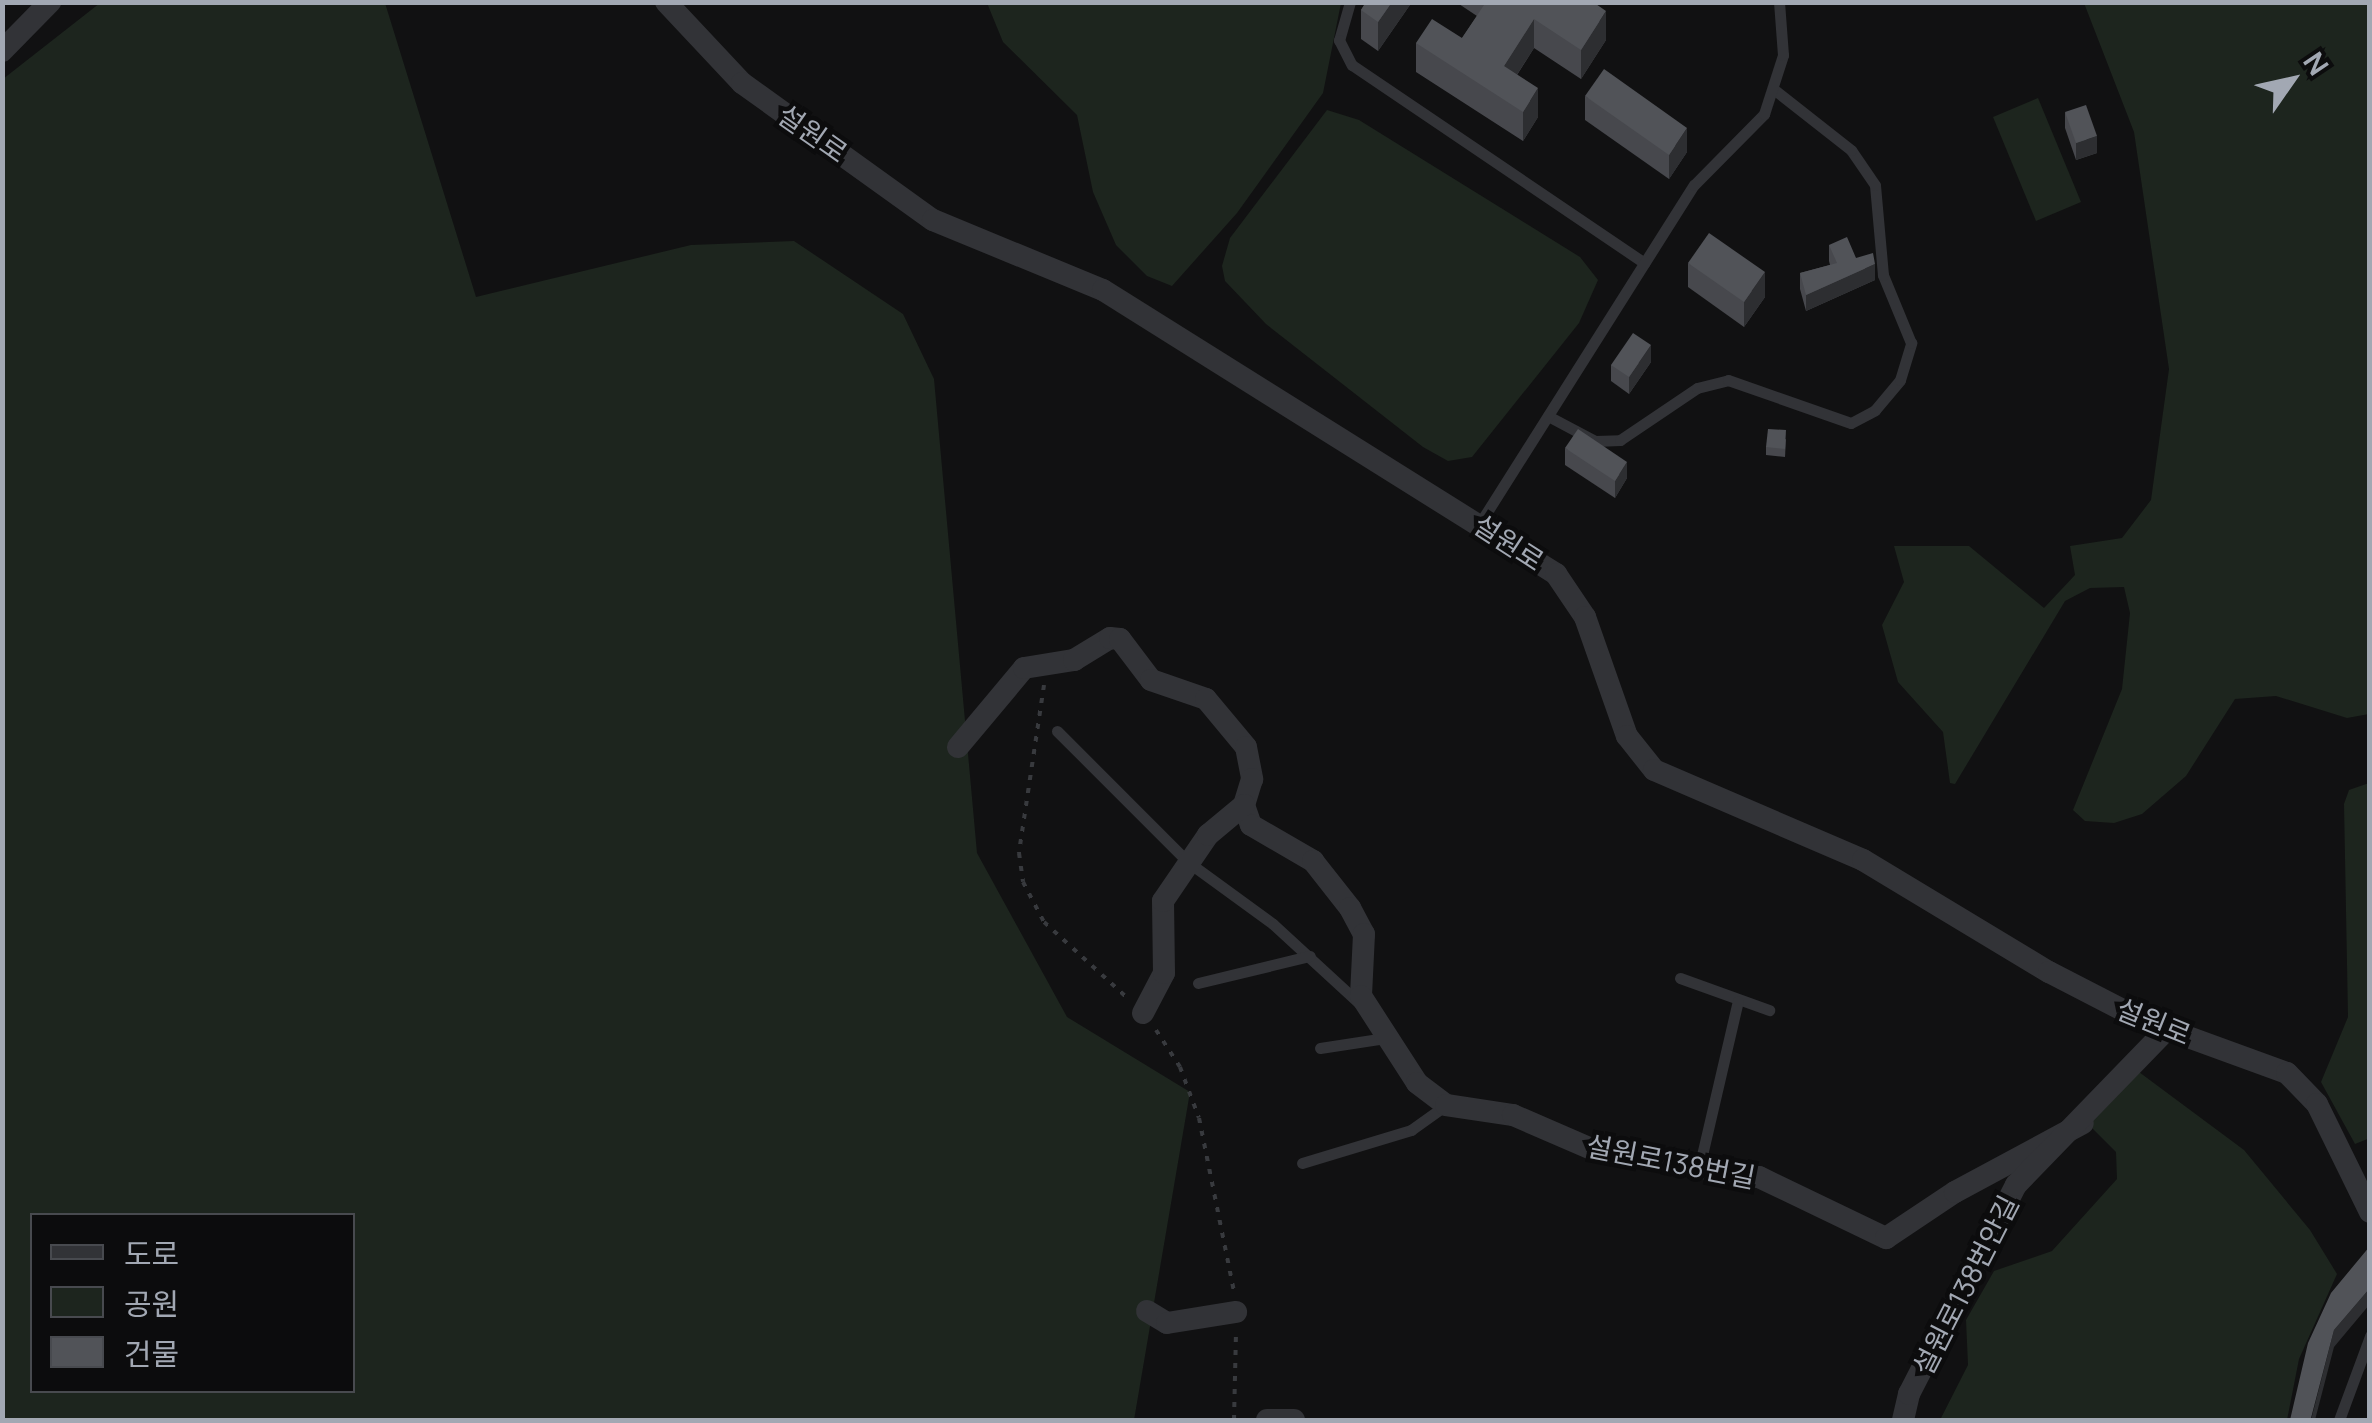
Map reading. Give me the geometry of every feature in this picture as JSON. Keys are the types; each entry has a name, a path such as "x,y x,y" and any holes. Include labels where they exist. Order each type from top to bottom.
{"street":[{"path":"2,51 50,2"},
{"name":"설원로","path":"666,2 742,83 932,220 1103,290 1556,574 1574,596 1627,736 1654,770 1863,860 2048,972 2167,1030 2269,1063 2306,1088 2370,1212"},
{"path":"958,748 1024,668 1074,660 1115,638 1151,680 1206,699 1246,747 1252,779 1244,805 1188,862 1164,901 1164,974 1143,1013"},
{"path":"1244,805 1251,825 1314,860 1359,921 1358,981 1370,1014 1417,1083 1446,1105"},
{"name":"설원로138번안길","path":"1903,1420 1908,1394 2016,1185 2082,1123 2167,1030"},
{"name":"설원로138번길","path":"1446,1105 1513,1115 1596,1151 1759,1177 1886,1238 1955,1192 2082,1123"},
{"path":"1146,1310 1167,1323 1236,1312"},
{"path":"1268,1420 1294,1420"}],"lane":[{"path":"1350,2 1338,40 1352,66 1644,264"},
{"path":"1480,523 1694,186 1754,127 1776,92 1785,35 1779,2"},
{"path":"1548,416 1595,441 1620,440 1697,388 1728,380 1851,423 1876,410 1900,380 1911,343 1884,275 1875,186 1851,150 1776,92"},
{"path":"1057,731 1188,862 1310,956 1370,1014"},
{"path":"1198,983 1310,956"},
{"path":"1680,978 1770,1010"},
{"path":"1699,1168 1738,1001"},
{"path":"1320,1048 1384,1038"},
{"path":"1302,1163 1412,1130 1446,1105"},
{"path":"2339,1420 2370,1336"}],"path":[{"path":"1046,662 1019,853 1023,882 1044,922 1143,1013 1180,1067 1199,1118 1236,1312 1234,1420"}],"green space":[{"path":"987,2 1341,3 1323,93 1237,213 1172,286 1147,276 1116,245 1093,192 1077,115 1003,42"},
{"path":"100,3 385,3 476,297 691,245 794,241 903,314 934,379 977,853 1067,1017 1190,1092 1134,1420 3,1420 3,79"},
{"path":"2084,3 2370,3 2369,714 2347,718 2276,696 2235,699 2186,776 2142,814 2114,823 2085,821 2073,810 2122,689 2130,613 2124,587 2090,588 2065,601 1955,784 1950,783 1943,732 1898,682 1882,625 1904,582 1894,546 1969,546 2044,608 2075,575 2070,546 2122,538 2151,500 2169,369 2134,132"},
{"path":"2038,98 2081,202 2036,221 1993,117"},
{"path":"1327,110 1359,120 1580,257 1598,280 1579,323 1472,457 1448,461 1423,447 1266,324 1225,281 1222,266 1230,238"},
{"path":"2369,783 2370,1138 2355,1144 2321,1082 2348,1017 2344,804 2349,790"},
{"path":"2139,1072 2244,1150 2310,1230 2337,1274 2299,1359 2287,1420 1940,1420 1968,1365 1966,1320 1994,1271 2052,1251 2117,1179 2116,1152 2088,1124"}],"building":[{"path":"1366,2 1392,2 1378,22 1361,10"},
{"path":"1486,2 1593,2 1606,11 1581,50 1534,19 1504,66 1538,88 1523,112 1416,43 1432,19 1462,38"},
{"path":"1604,69 1687,128 1669,155 1585,96"},
{"path":"2086,105 2097,136 2076,143 2065,112"},
{"path":"1709,233 1765,272 1744,302 1688,263"},
{"path":"1847,237 1856,258 1873,253 1875,264 1806,295 1800,273 1837,263 1829,245"},
{"path":"1633,333 1651,345 1629,377 1611,365"},
{"path":"1578,429 1627,462 1615,481 1565,448"},
{"path":"1768,429 1786,430 1785,449 1766,447"},
{"path":"2370,1246 2370,1288 2334,1330 2311,1418 2323,1420 2290,1420 2308,1343 2331,1293"}]}
